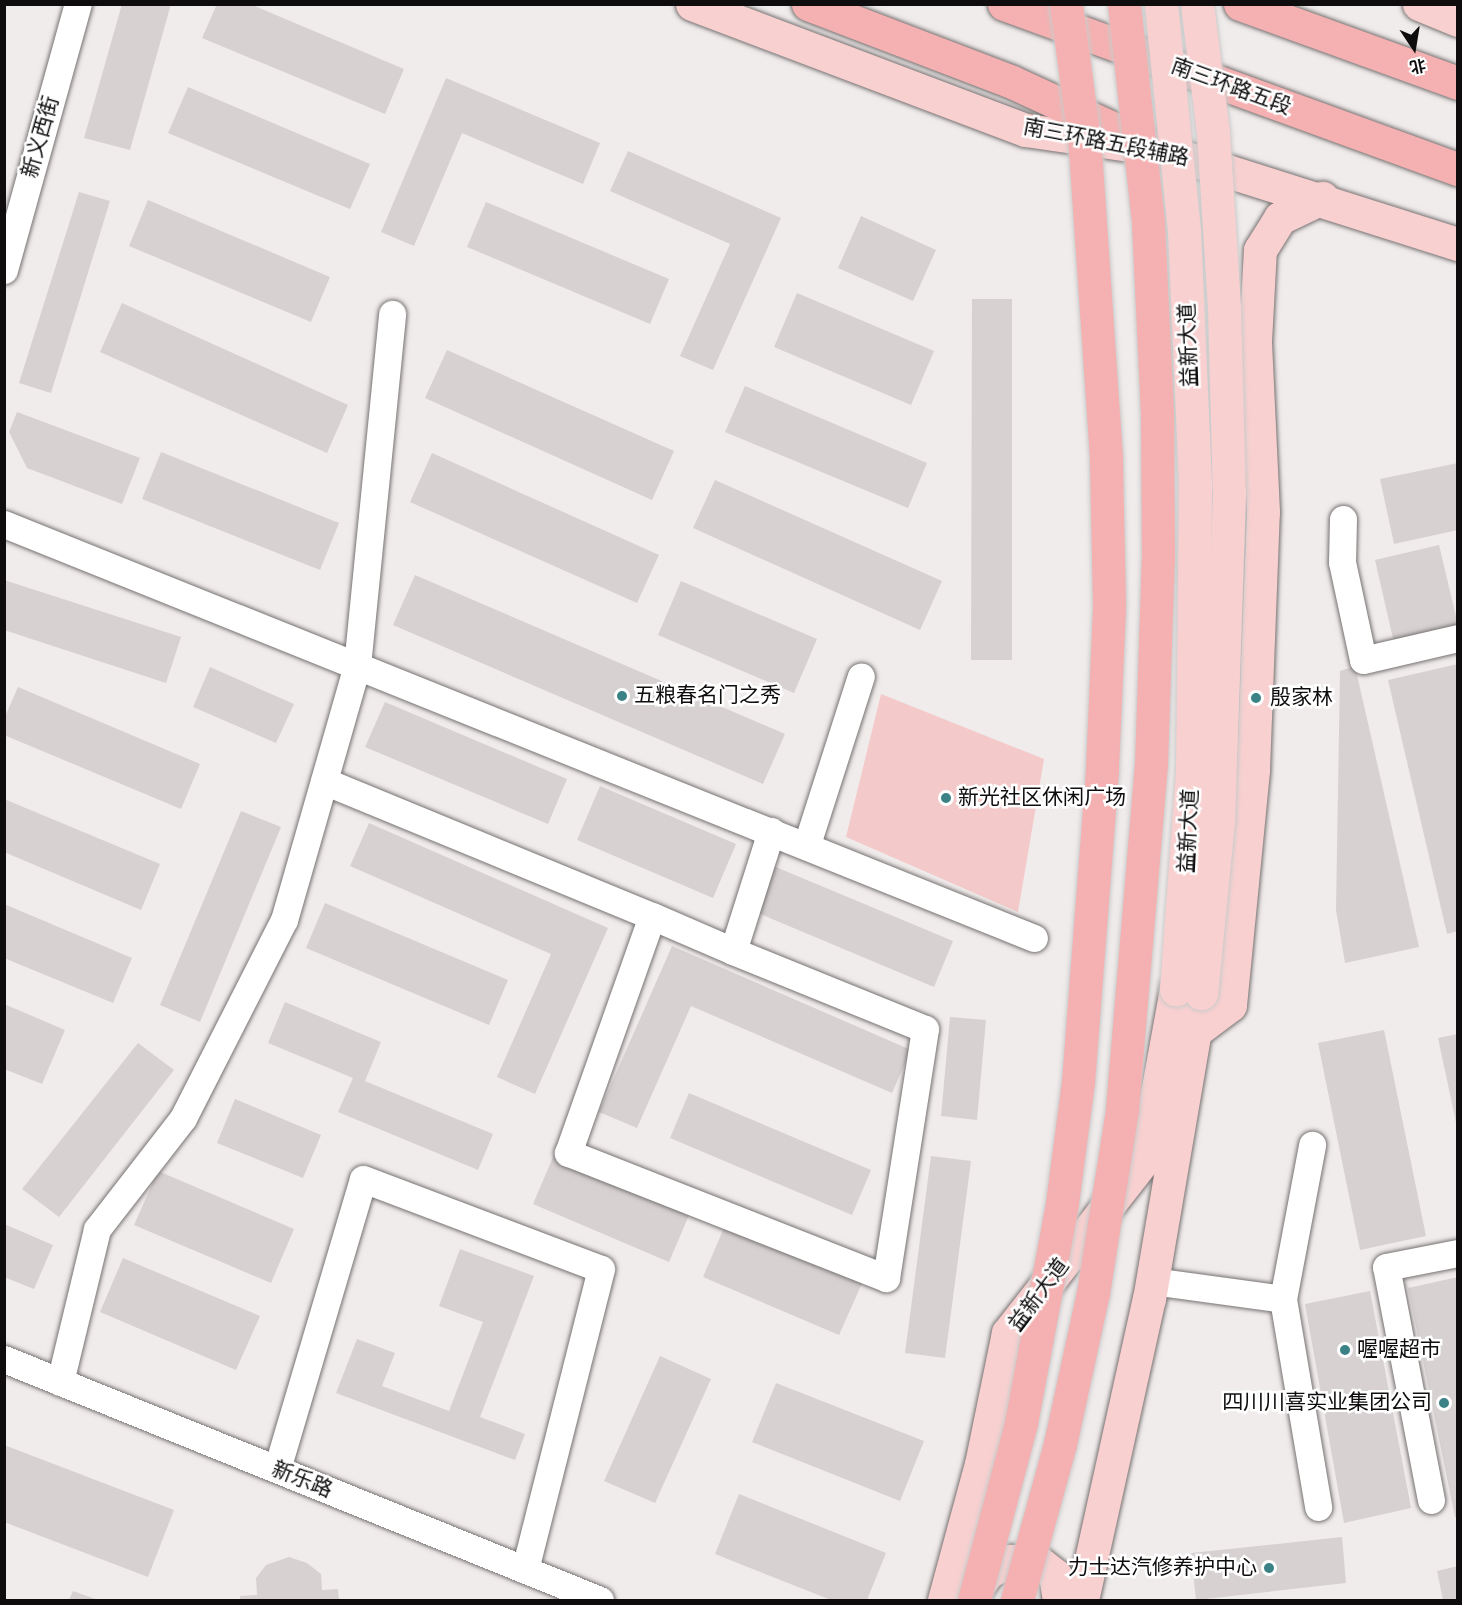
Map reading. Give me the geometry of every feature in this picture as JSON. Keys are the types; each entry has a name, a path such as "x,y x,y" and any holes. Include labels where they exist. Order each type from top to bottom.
{"highway":[{"path":"808,4 1012,82 1158,149"},
{"name":"南三环路五段","path":"1004,4 1458,169"},
{"path":"974,1600 1021,1423 1062,1203 1083,1025 1102,768 1109,605 1106,458 1084,139 1066,4"},
{"path":"1017,1600 1060,1444 1093,1293 1122,1109 1151,765 1158,558 1156,414 1148,222 1124,4"},
{"path":"1240,4 1458,83"}],"main road":[{"name":"南三环路五段辅路","path":"692,4 1026,130 1158,149 1322,198 1458,244"},
{"name":"益新大道","path":"1080,1599 1152,1281 1194,1032 1189,991 1195,488 1184,231 1161,4"},
{"name":"益新大道","path":"944,1600 981,1464 1008,1333 1145,1158 1189,991 1218,821 1229,493 1224,295 1213,132 1197,4"},
{"path":"1419,4 1458,20"},
{"path":"1194,1032 1230,1005 1253,769 1263,512 1255,341 1260,250 1280,218 1322,198"},
{"path":"968,1600 988,1572 1010,1561 1037,1561 1080,1599"}],"street":[{"name":"新义西街","path":"4,270 78,4"},
{"path":"60,1382 97,1229 183,1118 279,930 357,666 392,314"},
{"path":"1343,519 1341,562 1363,660 1458,638"},
{"path":"4,524 807,844 1034,938"},
{"path":"807,844 861,676"},
{"path":"324,781 652,916 733,951 925,1029 886,1278 568,1154 652,916"},
{"path":"733,951 771,831"},
{"path":"1312,1145 1283,1299 1318,1507"},
{"path":"277,1470 363,1179 601,1269 525,1570"},
{"path":"1431,1500 1386,1267 1458,1252"},
{"path":"1152,1281 1283,1299"},
{"name":"新乐路","path":"4,1359 600,1600"}],"shaded area":[{"name":"新光社区休闲广场","path":"881,694 1044,759 1018,912 846,837"}],"building":[{"path":"122,4 171,4 130,150 84,138"},
{"path":"217,4 250,4 404,69 385,114 202,38"},
{"path":"446,78 600,143 583,184 462,133 414,246 381,232"},
{"path":"188,87 370,164 350,209 168,133"},
{"path":"628,151 781,218 713,370 680,356 730,244 610,191"},
{"path":"79,192 110,201 51,393 19,383"},
{"path":"148,200 330,277 311,322 129,246"},
{"path":"486,202 669,279 650,324 467,247"},
{"path":"861,216 936,250 913,301 838,268"},
{"path":"797,293 934,351 911,405 774,347"},
{"path":"972,299 1012,299 1012,660 971,660"},
{"path":"122,303 348,405 327,453 100,352"},
{"path":"447,350 674,451 652,500 425,398"},
{"path":"745,386 927,463 908,508 725,432"},
{"path":"17,412 140,458 122,504 27,468 9,432"},
{"path":"161,452 339,523 320,570 142,499"},
{"path":"432,453 659,555 637,603 410,502"},
{"path":"1458,463 1458,530 1394,544 1380,479"},
{"path":"715,480 942,581 920,630 693,528"},
{"path":"1439,545 1458,625 1394,643 1375,560"},
{"path":"415,575 785,734 763,784 393,625"},
{"path":"4,580 181,637 166,683 4,630"},
{"path":"681,581 817,639 794,693 658,635"},
{"path":"1458,664 1458,931 1447,934 1388,680"},
{"path":"1355,666 1419,947 1345,963 1336,910 1340,671"},
{"path":"210,667 294,704 276,743 193,707"},
{"path":"18,687 200,764 181,809 4,735 4,719"},
{"path":"385,702 567,779 548,824 365,747"},
{"path":"600,786 736,844 713,898 577,840"},
{"path":"4,799 160,864 141,910 4,852"},
{"path":"241,811 281,827 200,1022 160,1005"},
{"path":"369,823 608,928 535,1094 497,1077 551,954 350,866"},
{"path":"771,865 953,941 934,987 751,910"},
{"path":"325,903 508,980 489,1025 306,948"},
{"path":"4,904 132,958 113,1003 4,958"},
{"path":"672,946 911,1050 892,1093 691,1006 637,1128 599,1112"},
{"path":"285,1002 381,1042 365,1081 493,1134 478,1170 338,1112 353,1078 268,1043"},
{"path":"4,1004 65,1030 42,1084 4,1069"},
{"path":"950,1017 986,1020 977,1120 941,1116"},
{"path":"1384,1030 1426,1236 1360,1250 1318,1043"},
{"path":"1458,1034 1458,1126 1457,1127 1438,1038"},
{"path":"138,1043 174,1070 59,1217 22,1189"},
{"path":"689,1093 871,1170 852,1215 670,1138"},
{"path":"235,1099 321,1135 303,1178 217,1143"},
{"path":"556,1150 692,1208 669,1262 533,1204"},
{"path":"931,1156 971,1161 945,1358 905,1353"},
{"path":"158,1171 294,1229 271,1283 134,1225"},
{"path":"726,1223 863,1281 839,1335 703,1277"},
{"path":"4,1224 53,1245 34,1289 4,1277"},
{"path":"460,1249 534,1276 480,1417 525,1434 515,1460 336,1393 357,1339 395,1353 382,1386 449,1411 483,1322 439,1306"},
{"path":"123,1258 260,1316 236,1370 100,1312"},
{"name":"四川川喜实业集团公司","path":"1458,1277 1458,1517 1455,1517 1408,1288"},
{"path":"1370,1291 1411,1508 1344,1523 1305,1304"},
{"path":"660,1356 711,1379 655,1503 604,1481"},
{"path":"776,1383 924,1441 900,1501 752,1442"},
{"path":"4,1445 174,1510 148,1577 4,1522"},
{"path":"739,1494 886,1553 867,1600 831,1600 715,1554"},
{"name":"力士达汽修养护中心","path":"1342,1537 1346,1583 1196,1600 1191,1553"},
{"path":"289,1557 307,1563 321,1574 322,1590 338,1589 339,1600 240,1600 240,1596 257,1595 256,1578 266,1565"},
{"path":"1458,1566 1458,1600 1443,1600 1437,1571"},
{"path":"73,1591 98,1600 69,1600"}],"place":[{"name":"五粮春名门之秀","path":"622,696"},
{"name":"殷家林","path":"1256,698"},
{"name":"新光社区休闲广场","path":"946,798"},
{"name":"喔喔超市","path":"1345,1350"},
{"name":"四川川喜实业集团公司","path":"1444,1403"},
{"name":"力士达汽修养护中心","path":"1269,1568"}]}
